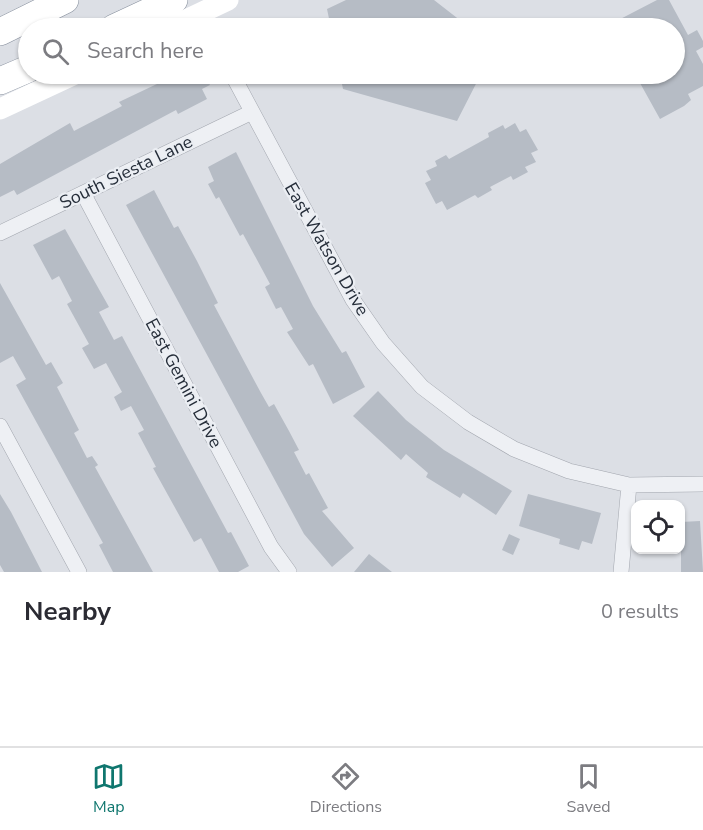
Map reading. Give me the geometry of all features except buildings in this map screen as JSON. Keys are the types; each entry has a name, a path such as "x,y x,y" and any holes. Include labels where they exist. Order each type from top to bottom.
{"highway":[{"path":"28,18 65,0"},
{"path":"135,18 174,0"},
{"path":"0,32 18,23"},
{"path":"0,81 18,73"}],"main road":[{"path":"208,18 228,0"},
{"path":"0,110 54,84"}],"street":[{"name":"East Watson Drive","path":"237,84 353,300 383,343 422,387 468,422 514,449 569,471 629,485 703,484"},
{"name":"South Siesta Lane","path":"0,233 252,112"},
{"name":"East Gemini Drive","path":"83,193 271,547 289,572"},
{"path":"0,426 79,572"},
{"path":"621,572 629,485"}]}
